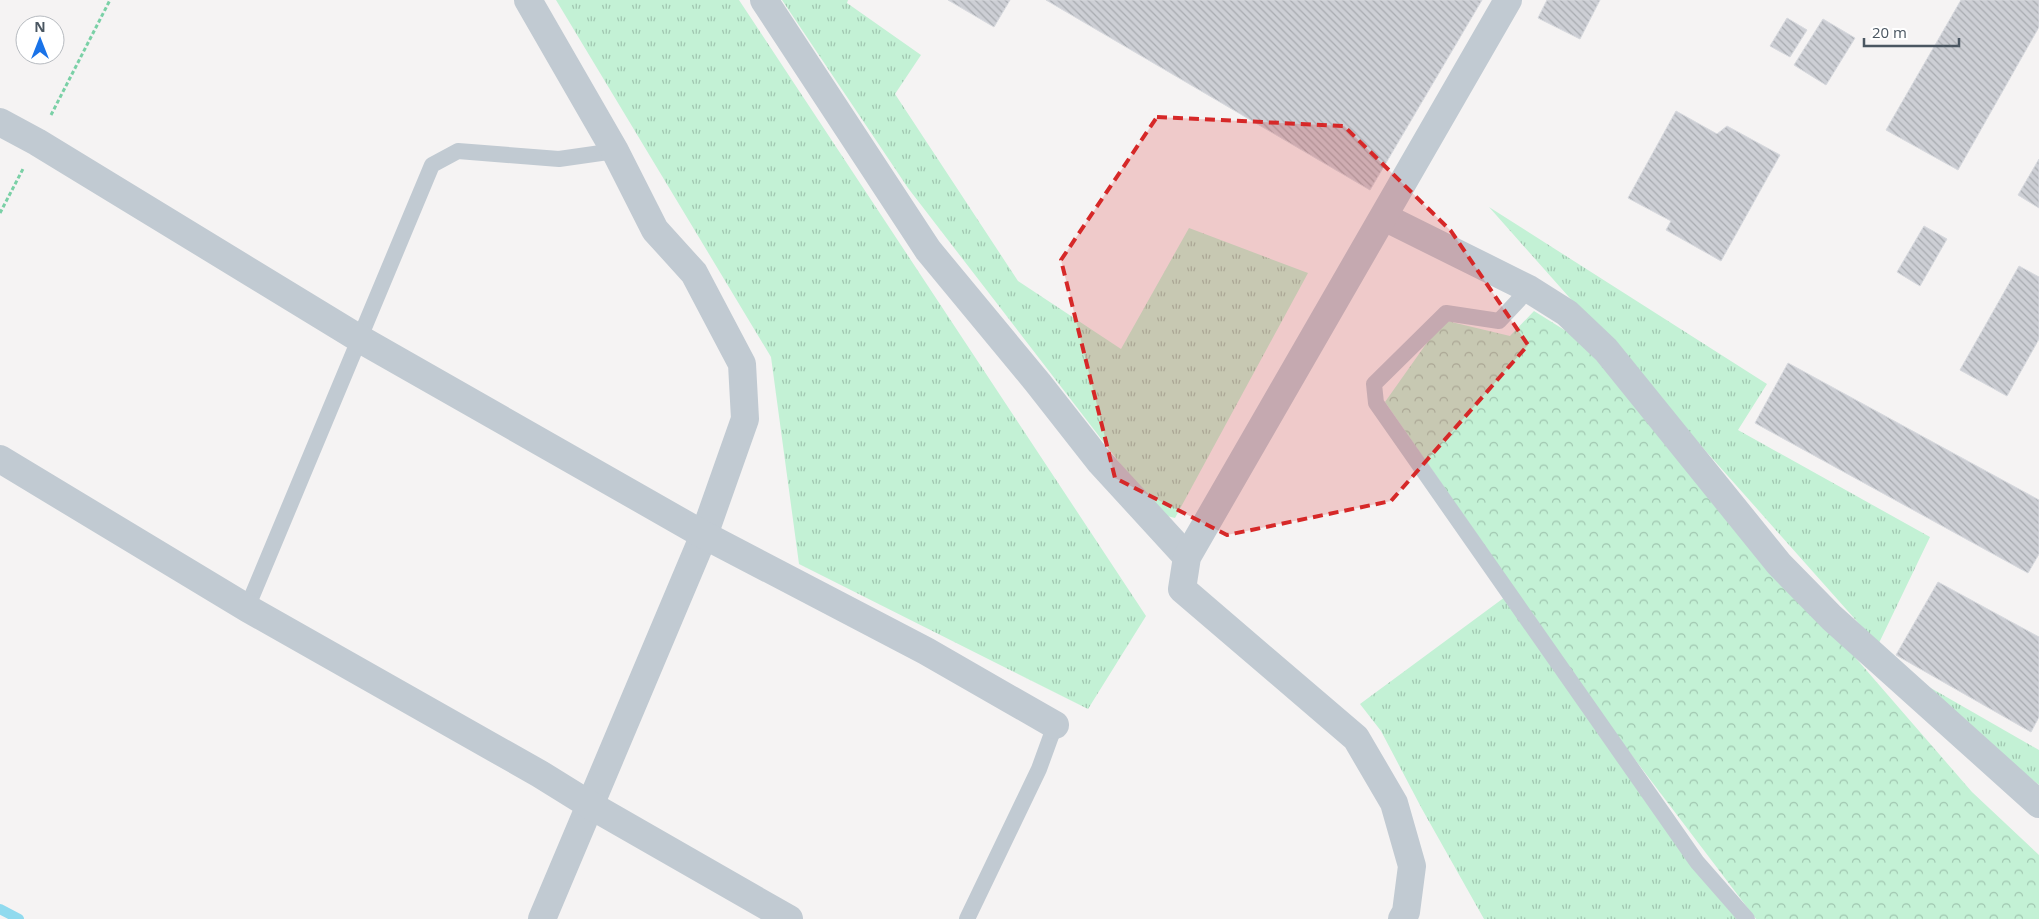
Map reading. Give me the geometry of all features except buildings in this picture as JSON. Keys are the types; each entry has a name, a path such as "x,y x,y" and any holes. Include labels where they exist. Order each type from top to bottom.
{"street":[{"path":"528,0 615,151 655,230 694,273 742,364 745,420 704,535 542,919"},
{"path":"764,0 928,250 1038,383 1100,462 1187,557"},
{"path":"1409,917 1412,866 1394,803 1356,738 1182,589 1187,557 1508,0"},
{"path":"0,122 37,142 360,339 704,535 926,651 1055,725"},
{"path":"1384,217 1529,289 1567,313 1606,350 1779,564 1825,611 2039,804"},
{"path":"0,459 247,608 540,774 590,805 789,919"}],"lane":[{"path":"247,608 432,165 458,151 559,160 615,151"},
{"path":"1529,289 1499,322 1446,313 1374,384 1376,403 1697,862 1747,919"},
{"path":"967,919 1039,769 1055,725"}],"path":[{"path":"0,213 110,0"}],"highlighted area":[{"path":"1157,117 1344,126 1451,231 1528,345 1391,501 1227,535 1115,478 1061,260"}],"green space":[{"path":"556,0 739,0 1146,616 1088,709 799,564 771,357"},
{"path":"782,0 848,0 847,3 921,55 895,94 1018,281 1121,349 1189,228 1308,273 1175,518 1159,514 908,188"},
{"path":"1489,207 1767,384 1738,430 1930,537 1878,645"},
{"path":"1534,311 1595,349 1808,603 1972,792 2039,855 2039,919 1756,919 1608,724 1385,402 1443,320 1510,336"},
{"path":"1505,597 1665,823 1752,919 1484,919 1422,809 1381,731 1360,704"},
{"path":"1889,664 2039,750 2039,785"}],"waterway":[{"path":"0,909 19,919"}]}
